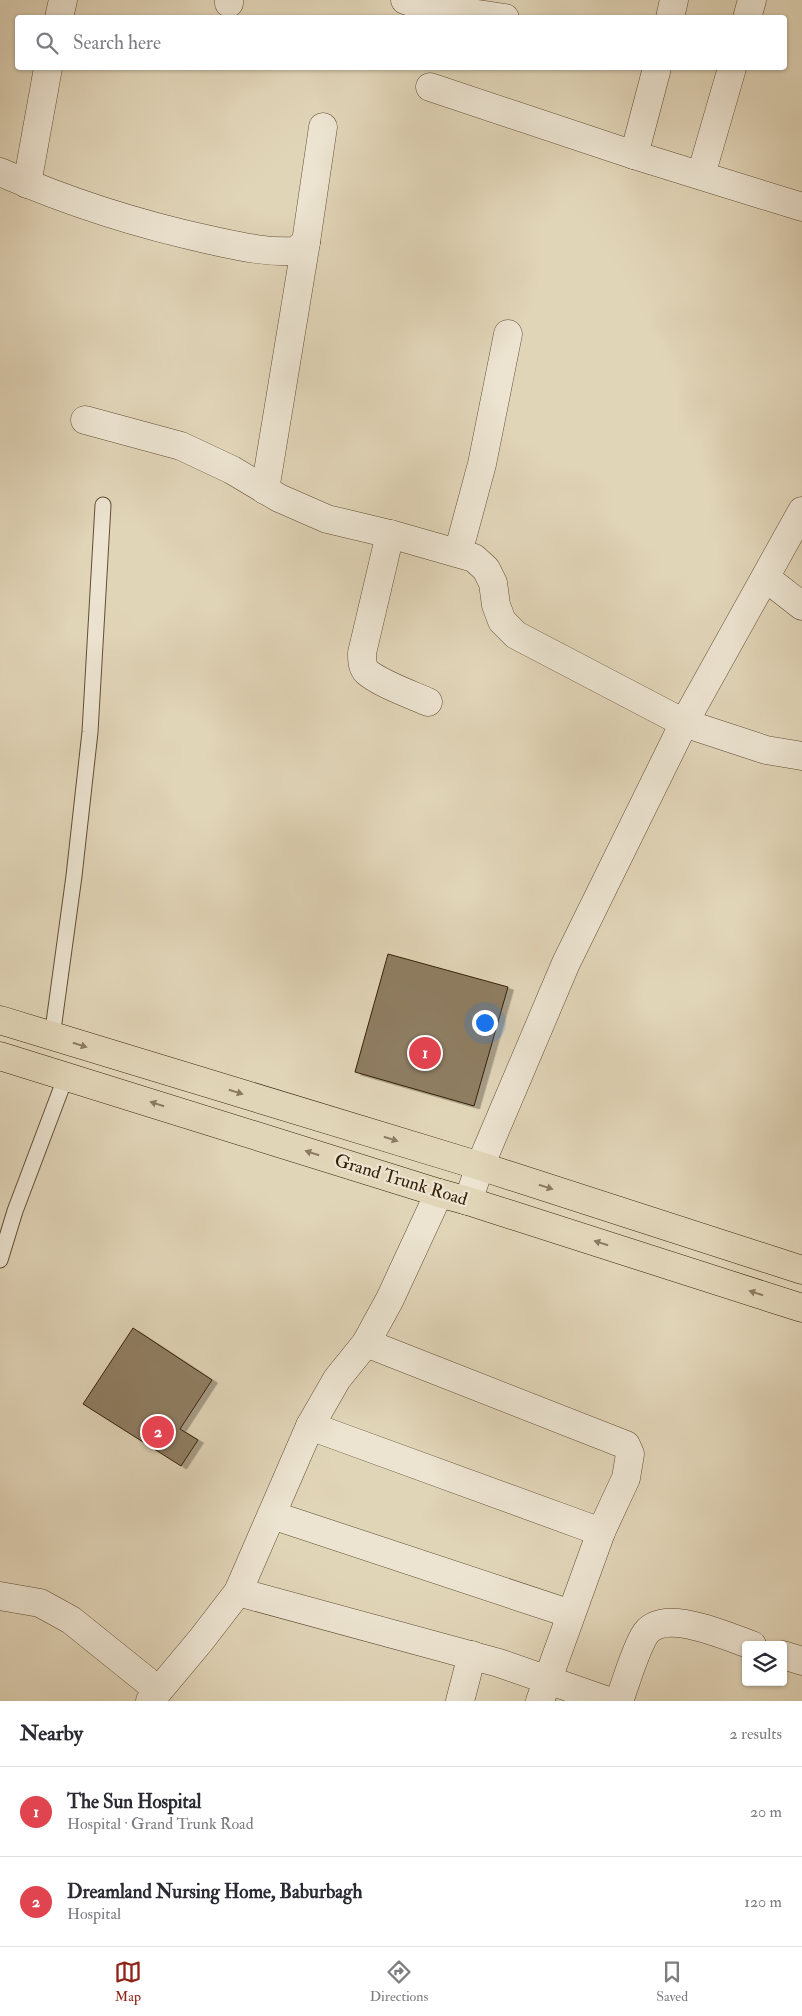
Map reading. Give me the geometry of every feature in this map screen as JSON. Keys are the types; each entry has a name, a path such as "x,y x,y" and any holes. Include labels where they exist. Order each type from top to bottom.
{"main road":[{"name":"Grand Trunk Road","path":"0,1020 480,1166 802,1270"},
{"name":"Grand Trunk Road","path":"0,1056 468,1201 802,1308"}],"street":[{"path":"60,15 63,0"},
{"path":"406,0 422,6 484,15"},
{"path":"671,15 674,0"},
{"path":"748,15 752,0"},
{"path":"27,184 48,70"},
{"path":"634,155 656,70"},
{"path":"701,176 731,70"},
{"path":"430,87 634,155 701,176 800,203"},
{"path":"265,490 323,127"},
{"path":"0,172 64,200 176,233 244,247 280,252 296,251 306,242"},
{"path":"458,553 482,464 508,334"},
{"path":"85,420 181,446 232,470 265,490 327,519 390,534 474,558 486,569 493,583 496,605 502,621 516,635 684,724 766,750 802,756"},
{"path":"468,1201 480,1166 566,962 684,724 802,511"},
{"path":"390,534 362,653 362,662 366,671 375,677 428,702"},
{"path":"766,578 802,606"},
{"path":"0,1596 40,1603 71,1620 154,1696 238,1592 310,1426 337,1379 366,1343 390,1298 439,1193"},
{"path":"366,1343 626,1445 630,1454 628,1471 602,1532 543,1690"},
{"path":"310,1426 602,1532"},
{"path":"272,1515 571,1614"},
{"path":"238,1592 472,1655 543,1690 608,1701"},
{"path":"619,1701 645,1634 657,1624 670,1622 689,1624 742,1642"},
{"path":"460,1701 472,1655"},
{"path":"787,1656 802,1661"}],"lane":[{"path":"52,1037 74,876 90,732 103,505"},
{"path":"0,1260 15,1211 66,1076"}],"building":[{"path":"388,954 508,987 474,1106 355,1072"},
{"path":"133,1328 212,1380 180,1429 198,1440 181,1466 83,1404"}],"place":[{"name":"The Sun Hospital","path":"425,1053"},
{"name":"Dreamland Nursing Home, Baburbagh","path":"158,1432"}]}
